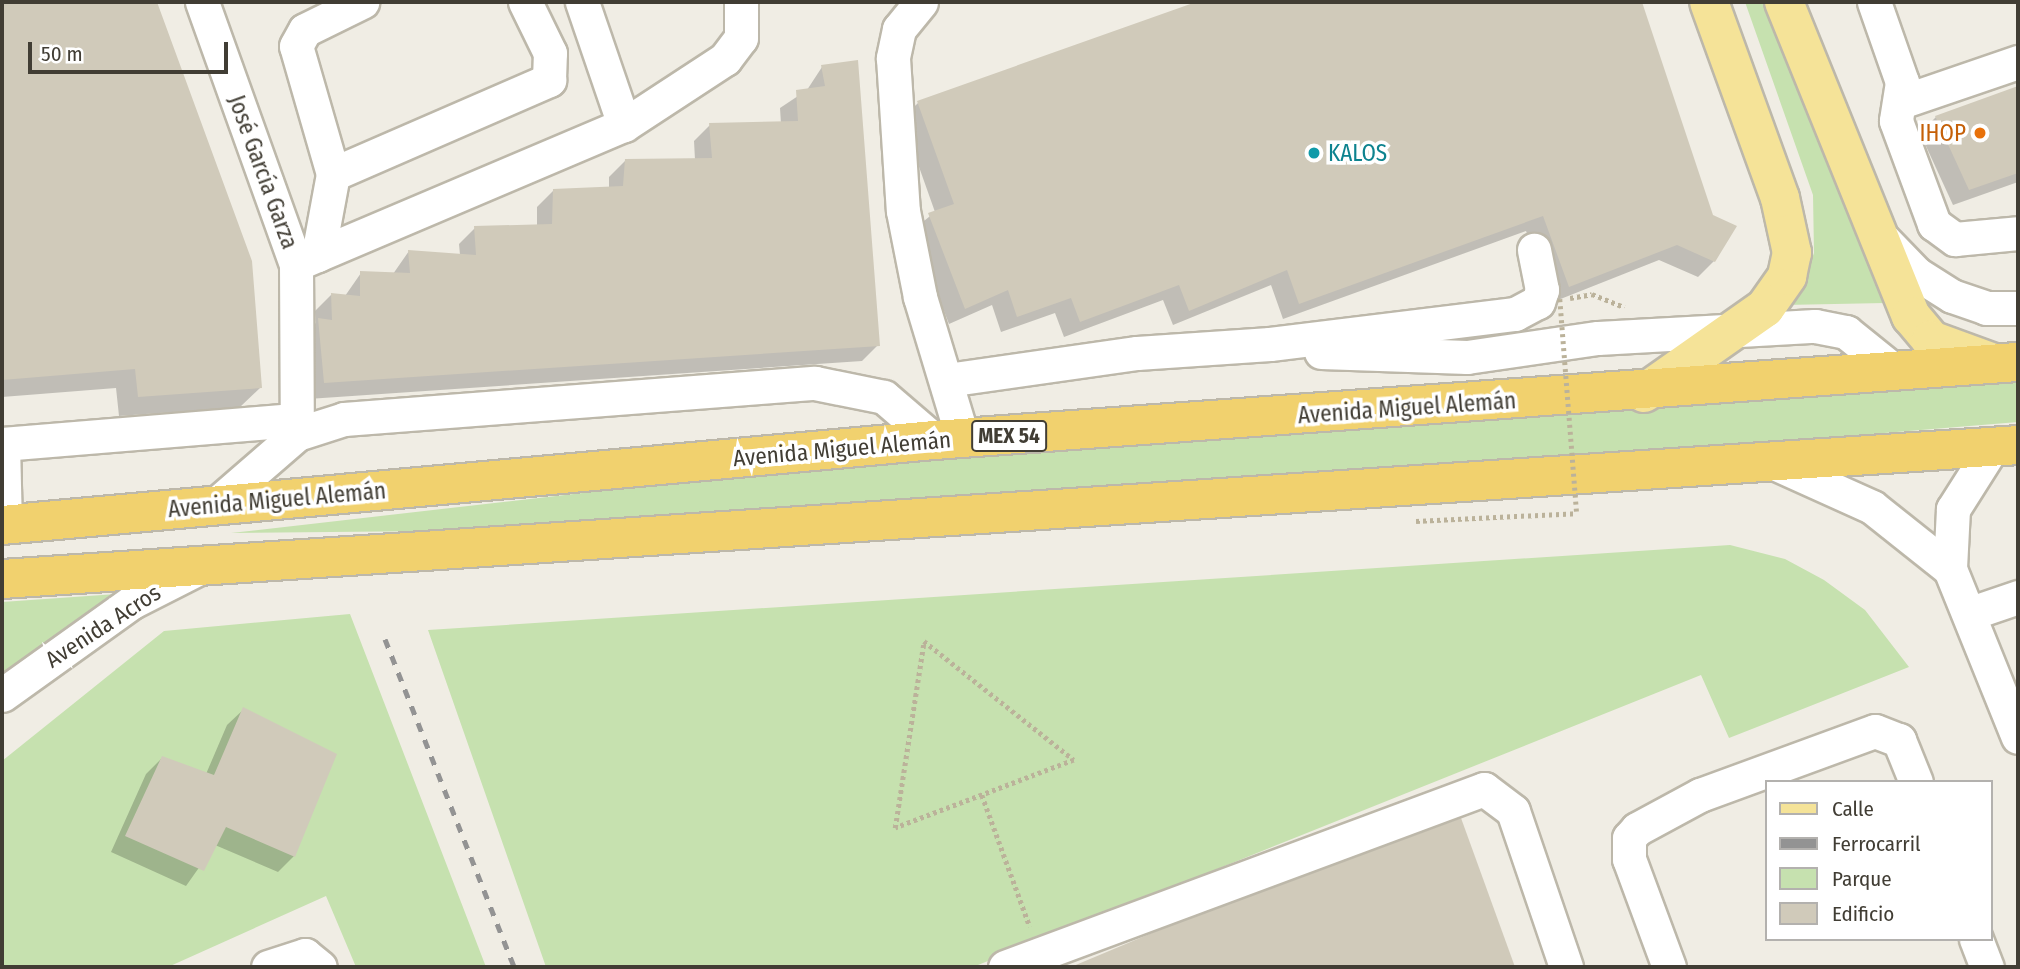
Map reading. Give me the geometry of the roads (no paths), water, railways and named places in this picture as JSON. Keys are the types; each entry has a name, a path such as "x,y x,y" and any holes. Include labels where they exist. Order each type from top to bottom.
{"highway":[{"name":"Avenida Miguel Alemán","path":"4,524 949,439 1472,401 1644,393 2007,363"},
{"path":"2,579 208,563 705,538 2005,446"}],"main road":[{"path":"1644,393 1740,327 1777,295 1792,253 1788,222 1709,2"},
{"path":"1766,2 1777,31 1813,80"},
{"path":"1784,2 1872,228 1911,316 1931,340 2007,363"}],"street":[{"name":"José García Garza","path":"202,2 307,259"},
{"path":"214,506 297,427 307,259 333,174 296,46 304,30 362,2"},
{"path":"333,174 549,80 550,53 525,2"},
{"path":"582,2 624,125"},
{"path":"307,259 624,125 725,59 741,38 741,2"},
{"path":"921,2 898,29 893,58 903,211 920,298 947,380 949,439"},
{"path":"1874,2 1902,82 1896,121 1934,225 1955,239 2018,233"},
{"path":"1901,102 2018,62"},
{"path":"1872,228 1917,274 1952,296 1986,308 2018,307"},
{"path":"947,380 1137,353 1270,344 1529,310 1542,290 1534,250"},
{"path":"1270,344 1377,357 1467,357 1598,338 1740,327 1846,332 1896,372"},
{"path":"1467,357 1472,401"},
{"path":"4,524 3,444 297,427 344,419 815,383 884,397 949,439"},
{"path":"1950,569 1953,509 2005,446"},
{"path":"1772,462 1872,508 1950,569 1971,614 2018,737"},
{"name":"Avenida Acros","path":"2,695 132,602 208,563"},
{"path":"1971,614 2018,597"},
{"path":"1669,967 1629,859 1629,838 1637,829 1700,795 1875,731 1899,740 1915,780"},
{"path":"1005,967 1484,789 1513,811 1566,967"},
{"path":"1977,941 1987,967"},
{"path":"268,967 305,956 320,967"}],"railway":[{"path":"385,639 514,967"}],"place":[{"name":"IHOP","path":"1980,133"},
{"name":"KALOS","path":"1314,153"}]}
